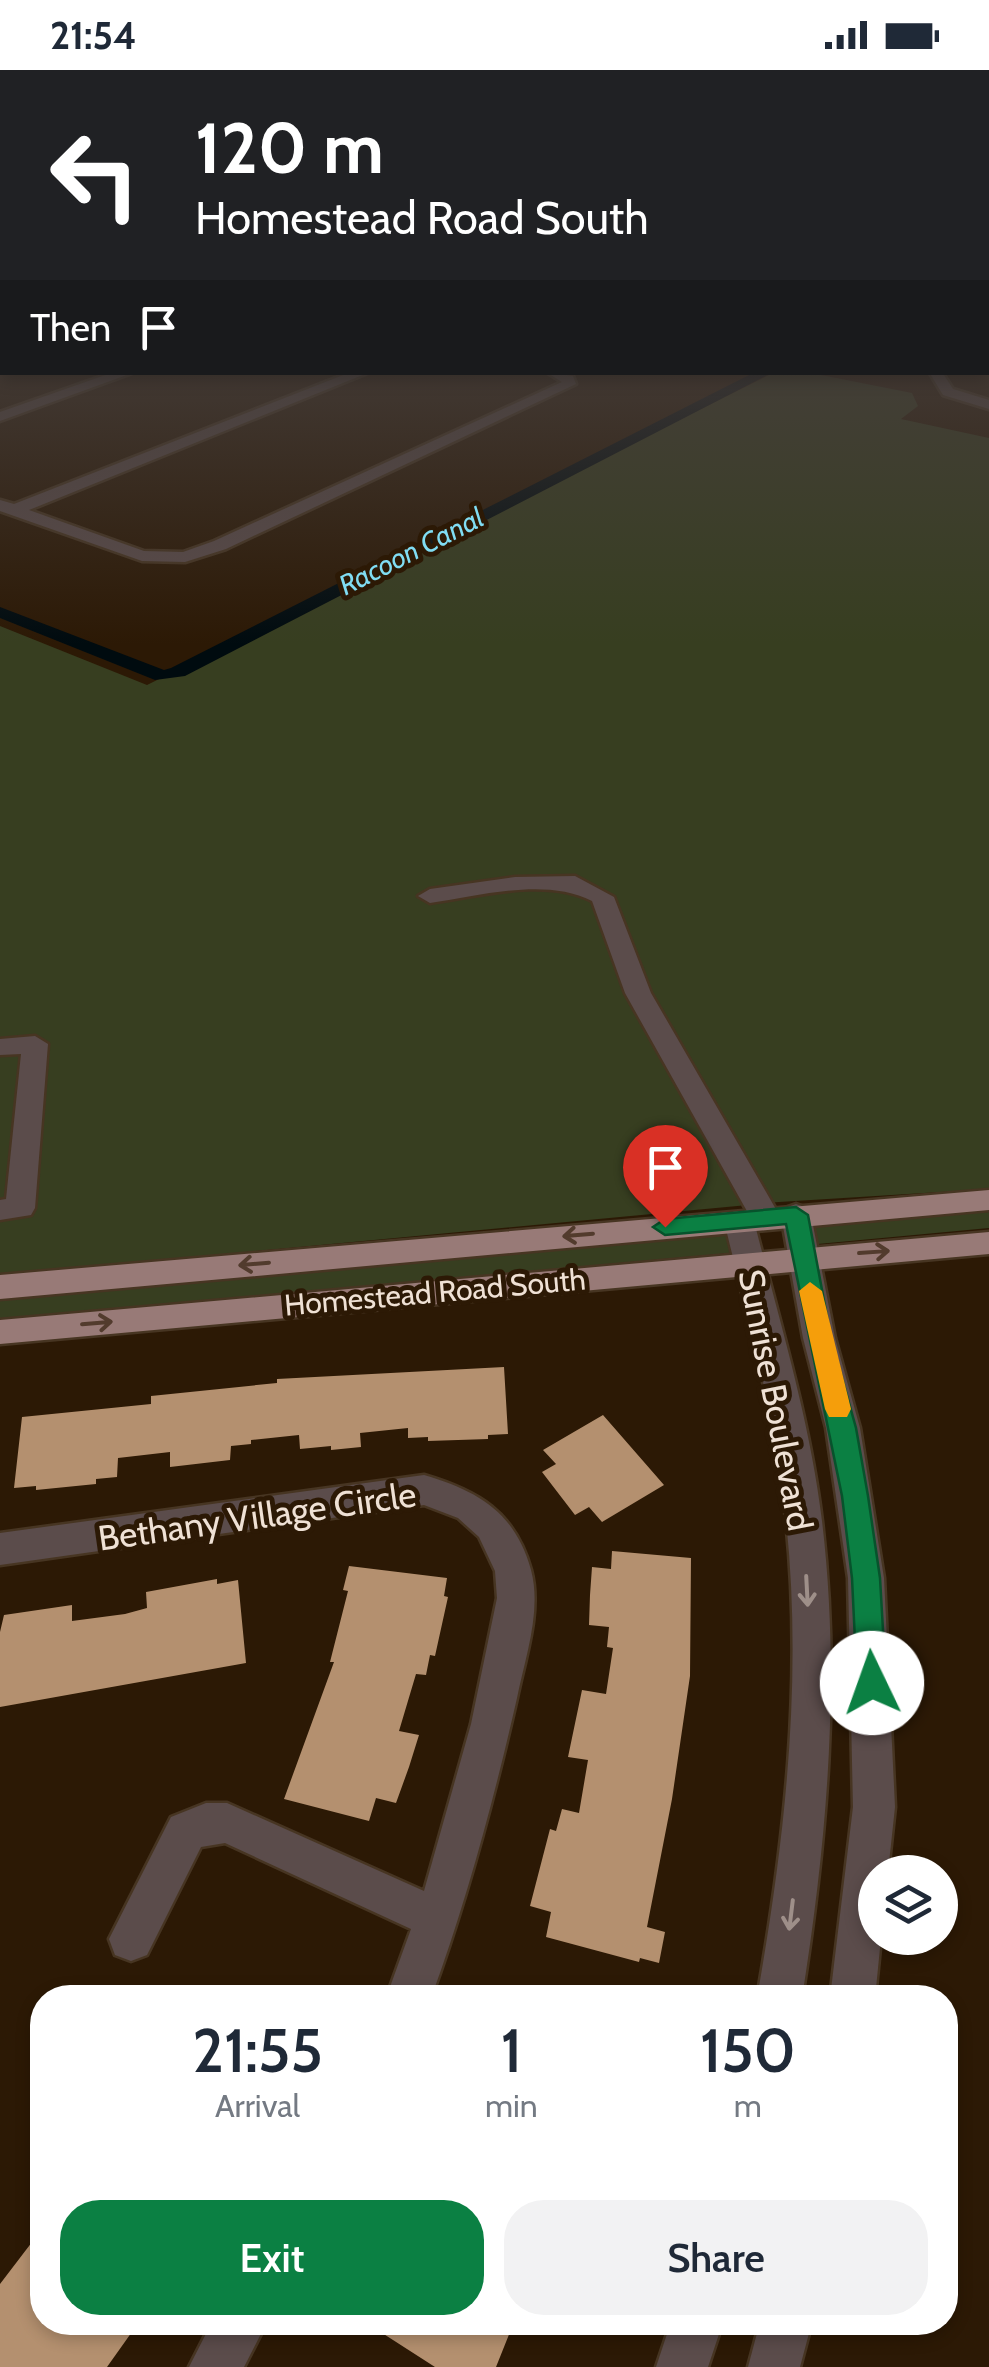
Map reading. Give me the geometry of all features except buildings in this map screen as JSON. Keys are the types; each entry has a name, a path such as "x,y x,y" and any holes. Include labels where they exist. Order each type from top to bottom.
{"main road":[{"name":"Homestead Road South","path":"0,1287 989,1200"},
{"name":"Homestead Road South","path":"0,1332 989,1243"}],"street":[{"path":"7,507 210,430"},
{"path":"7,507 142,556 185,557 220,545 473,430"},
{"path":"430,896 515,884 575,883 602,897 638,993 767,1218"},
{"path":"0,1047 35,1044 20,1208 0,1210"},
{"name":"Sunrise Boulevard","path":"781,1985 805,1801 810,1663 801,1504 788,1421 749,1263 767,1218 804,1258 819,1338 843,1428 866,1578 874,1807 853,1985"},
{"name":"Bethany Village Circle","path":"0,1549 424,1490 466,1502 498,1534 514,1575 514,1609 484,1754 413,1985"},
{"path":"131,1939 186,1832 206,1822 227,1823 436,1918"},
{"path":"214,2367 234,2335"},
{"path":"682,2367 692,2335"},
{"path":"774,2367 783,2335"}],"green space":[{"path":"658,430 953,430 989,438 989,1189 779,1202 0,1275 0,626 147,685"},
{"path":"989,1212 989,1228 818,1244 815,1225"},
{"path":"726,1233 730,1253 0,1319 0,1299"}],"waterway":[{"name":"Racoon Canal","path":"0,612 162,676 178,672 653,430"}],"slow traffic":[{"path":"810,1291 838,1409"}],"route":[{"path":"665,1227 796,1215 855,1496 866,1578 872,1683"}]}
